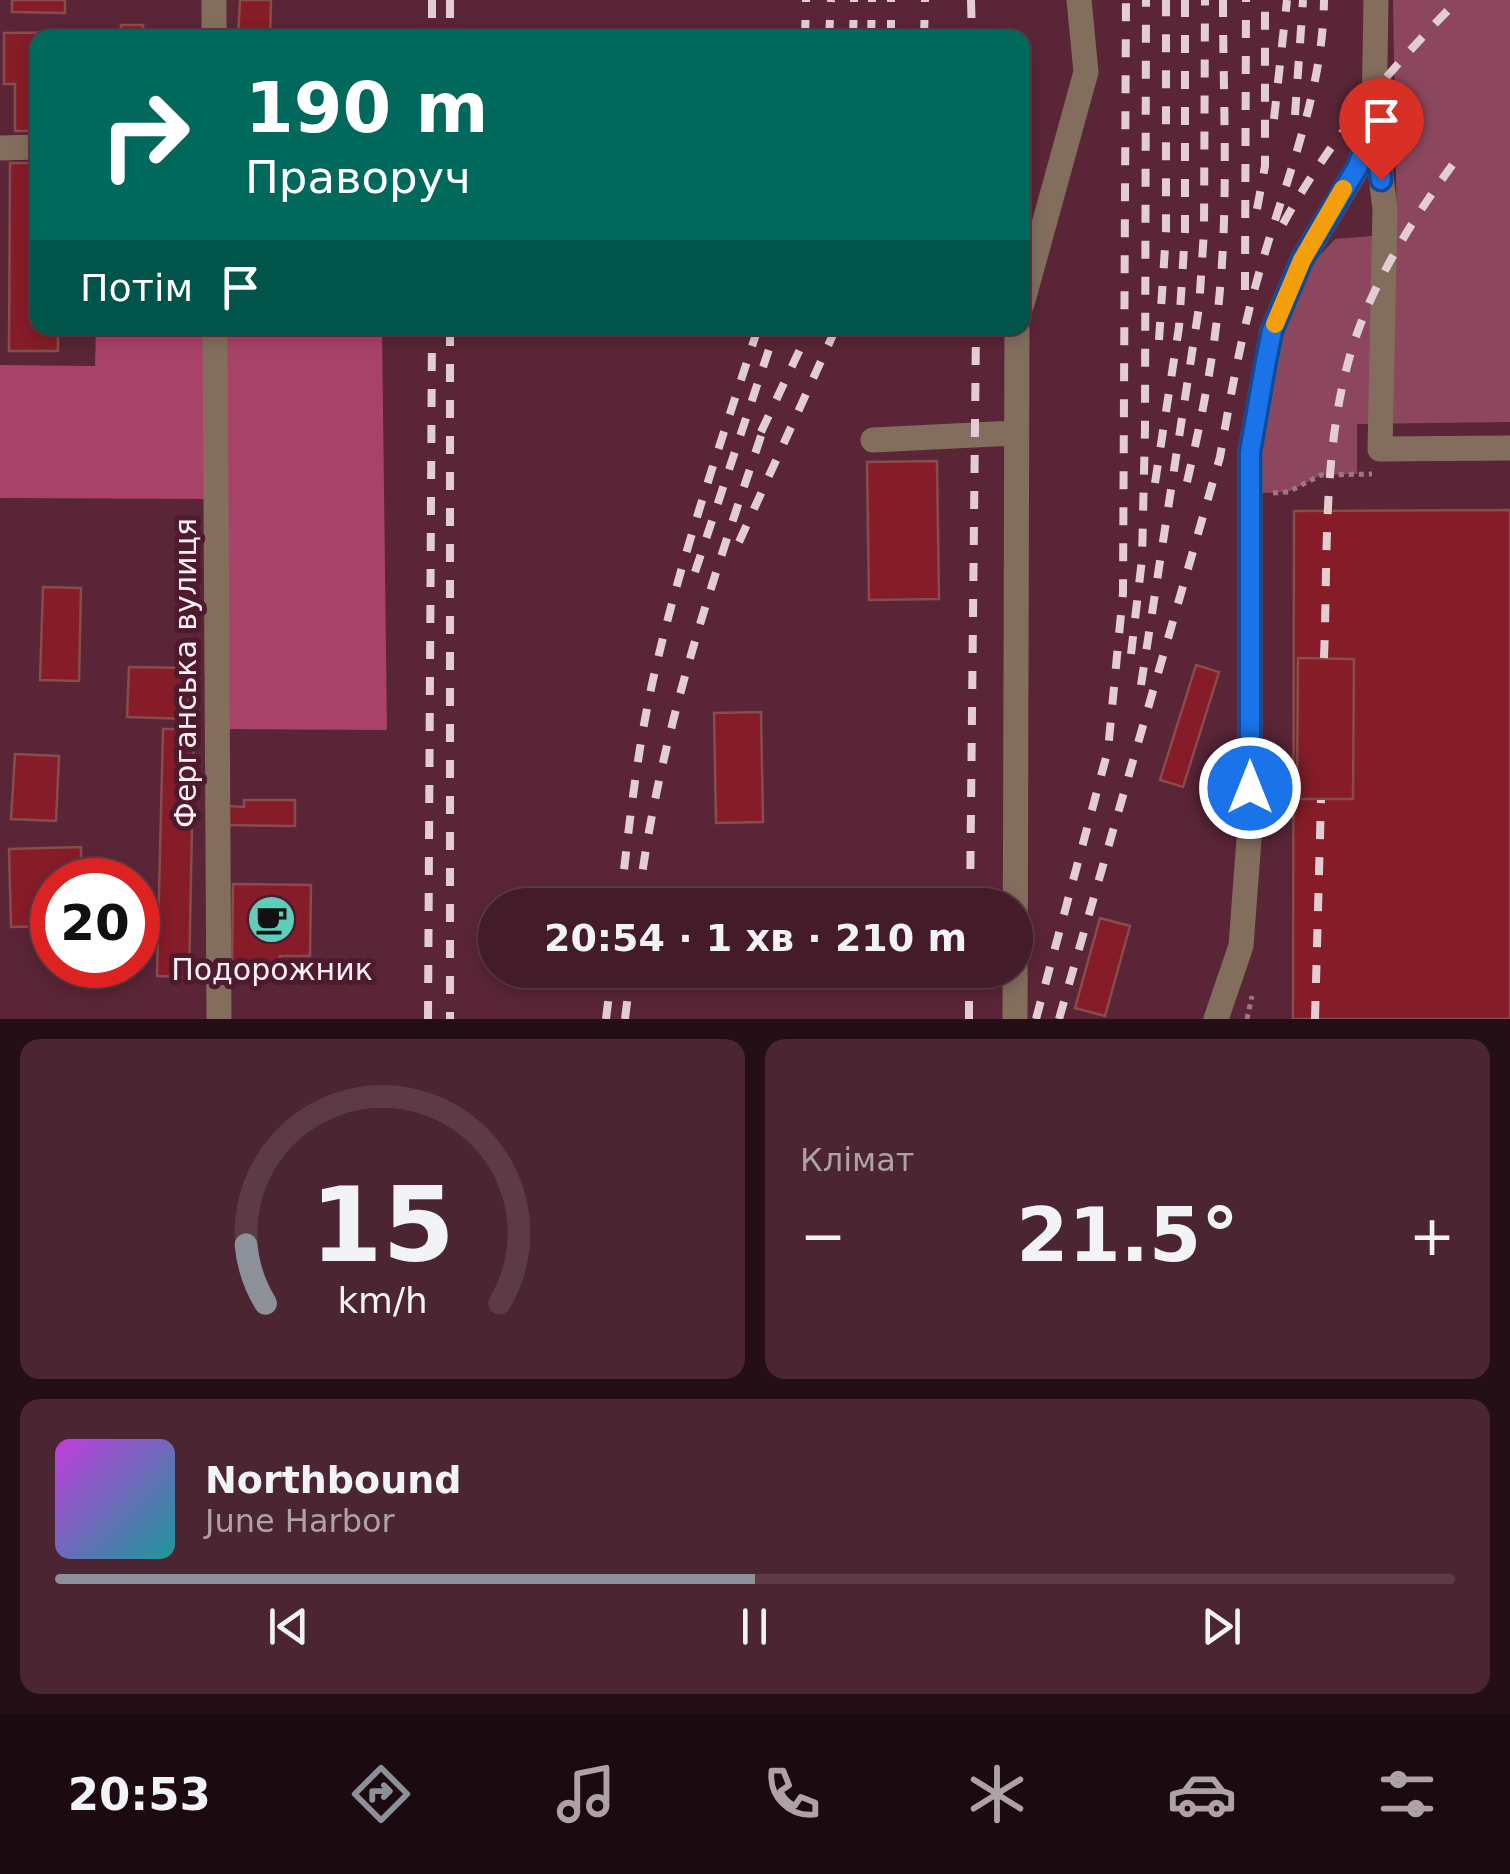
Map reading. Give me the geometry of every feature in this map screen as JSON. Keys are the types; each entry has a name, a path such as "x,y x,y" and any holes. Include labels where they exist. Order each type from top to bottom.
{"street":[{"path":"214,0 214,30"},
{"path":"1030,275 1086,72 1079,0"},
{"path":"1376,0 1374,120 1385,209 1380,449 1510,448"},
{"path":"1216,1019 1241,946 1250,826 1253,434 1272,331 1302,260 1358,166 1374,120"},
{"path":"0,148 30,147"},
{"name":"Ферганська вулиця","path":"216,335 219,1019"},
{"path":"1014,1019 1017,335"},
{"path":"873,440 1015,433"}],"path":[{"path":"1260,493 1288,492 1321,475 1376,474"},
{"path":"1247,1019 1252,996"}],"shaded area":[{"path":"1393,0 1510,0 1510,422 1357,424 1357,474 1321,475 1288,492 1260,493 1274,373 1302,283 1335,239 1397,234"},
{"path":"96,335 206,335 207,499 0,498 0,365 95,366"},
{"path":"224,335 382,335 387,730 227,729"}],"building":[{"path":"12,0 65,0 65,13 12,12"},
{"path":"240,0 271,0 270,30 238,30"},
{"path":"121,25 143,25 143,30 121,30"},
{"path":"4,33 30,33 30,131 15,131 15,84 4,84"},
{"path":"10,163 30,163 30,335 58,335 58,351 9,351"},
{"path":"937,461 939,599 869,600 867,462"},
{"path":"1510,510 1510,1019 1293,1019 1294,511","holes":["1298,658 1354,659 1353,799 1297,799"]},
{"path":"43,587 81,588 79,681 40,680"},
{"path":"1298,658 1354,659 1353,799 1297,799"},
{"path":"1196,665 1219,672 1183,787 1160,780"},
{"path":"129,667 190,668 188,719 127,717"},
{"path":"761,712 763,822 716,823 714,713"},
{"path":"163,729 194,729 189,977 160,976"},
{"path":"15,754 59,756 56,821 11,819"},
{"path":"244,800 295,800 295,826 227,825 228,806 244,807"},
{"path":"81,847 81,858 30,858 30,927 11,927 9,849"},
{"name":"Подорожник","path":"233,884 311,885 310,956 280,956 280,972 232,971"},
{"path":"1100,918 1130,926 1105,1016 1075,1008"}],"railway":[{"path":"432,0 432,30"},
{"path":"450,0 450,30"},
{"path":"805,30 806,0"},
{"path":"829,30 831,0"},
{"path":"853,30 854,0"},
{"path":"871,30 872,0"},
{"path":"891,0 891,30"},
{"path":"924,30 925,0"},
{"path":"971,0 972,30"},
{"path":"1036,1019 1108,750 1123,593 1126,0"},
{"path":"1131,654 1142,559 1145,429 1146,0"},
{"path":"1159,340 1166,232 1166,0"},
{"path":"1155,483 1179,327 1185,232 1185,0"},
{"path":"1141,685 1199,307 1204,231 1205,0"},
{"path":"1187,482 1210,369 1222,263 1223,0"},
{"path":"1245,290 1246,0"},
{"path":"1257,209 1265,166 1265,0"},
{"path":"1274,119 1287,0"},
{"path":"1295,115 1303,0"},
{"path":"1059,1019 1220,457 1250,305 1309,108 1322,37 1324,0"},
{"path":"1283,224 1363,106 1458,0"},
{"path":"1324,658 1331,466 1351,352 1394,254 1453,164"},
{"path":"428,1019 432,335"},
{"path":"450,335 450,1019"},
{"path":"622,888 638,758 655,671 690,541 756,335"},
{"path":"695,572 774,335"},
{"path":"761,432 807,335"},
{"path":"739,542 833,335"},
{"path":"970,888 976,335"},
{"path":"640,888 673,720 707,600 766,421"},
{"path":"1315,1019 1321,800"},
{"path":"606,1019 610,988"},
{"path":"625,1019 629,988"},
{"path":"969,988 969,1019"}],"slow traffic":[{"path":"1275,324 1302,260 1343,189"}],"place":[{"name":"Подорожник","path":"272,920"}],"route":[{"path":"1250,788 1250,452 1272,331 1302,260 1358,166 1374,120 1381,180"}]}
